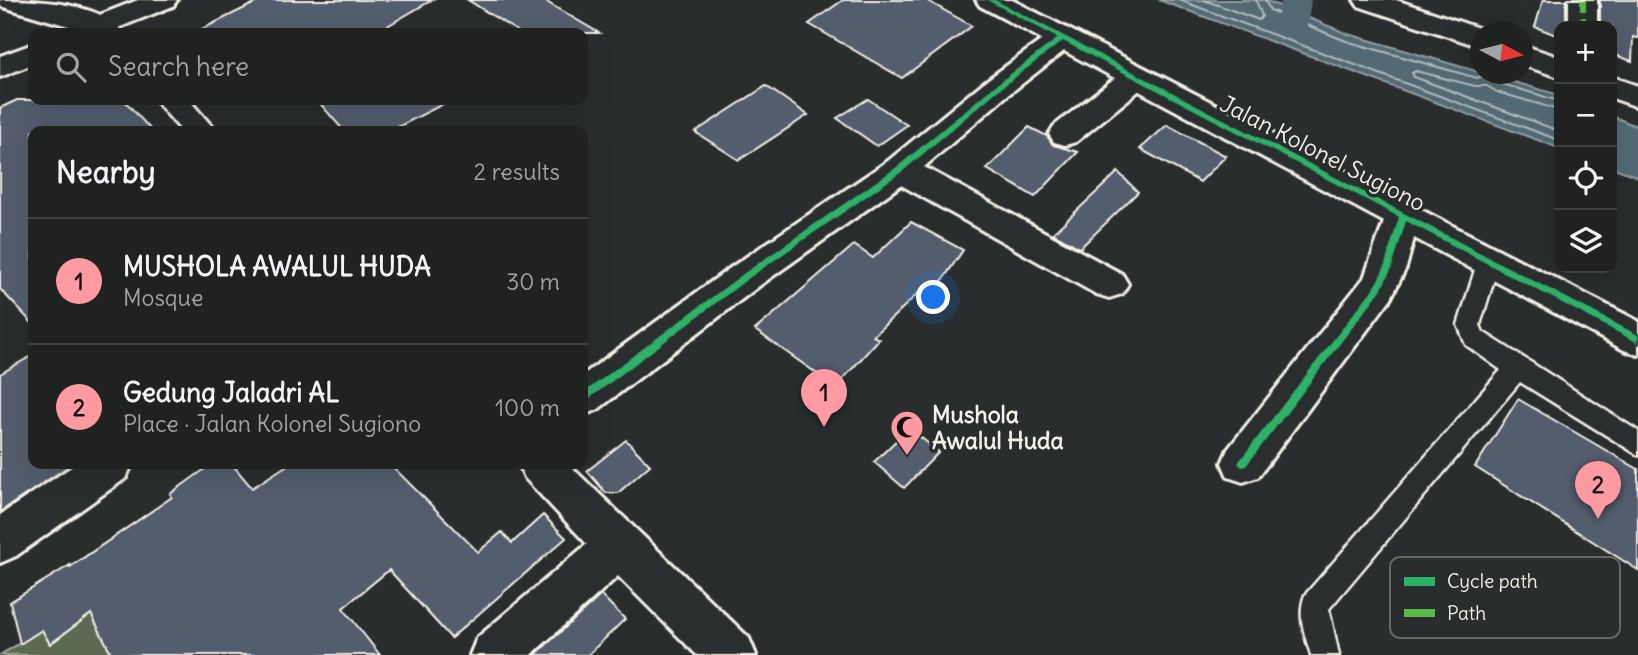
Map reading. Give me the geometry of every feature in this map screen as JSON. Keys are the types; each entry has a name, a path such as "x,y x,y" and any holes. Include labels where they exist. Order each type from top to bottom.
{"street":[{"path":"10,0 89,28"},
{"path":"100,28 163,0"},
{"name":"Jalan Kolonel Sugiono","path":"990,0 1638,339"},
{"path":"1368,0 1470,35"},
{"path":"1583,0 1583,21"},
{"path":"588,394 746,276 900,169 994,90 1063,38"},
{"path":"0,67 28,55"},
{"path":"1533,58 1554,65"},
{"path":"1065,134 1136,77"},
{"path":"1617,89 1638,97"},
{"path":"176,105 195,126"},
{"path":"900,169 1109,284"},
{"path":"1243,463 1378,288 1391,258 1403,216"},
{"path":"0,541 104,469"},
{"path":"545,469 619,546 732,655"},
{"path":"494,655 619,546"}],"lane":[{"path":"1489,260 1469,326 1474,338 1638,444"},
{"path":"1325,655 1317,626 1315,605 1517,368"}],"green space":[{"path":"91,614 140,655 0,655 42,630 50,644"}],"water":[{"path":"1159,0 1265,0 1348,34 1470,69 1470,84 1521,84 1554,94 1554,146"},
{"path":"1617,118 1638,127 1638,177 1617,169"}],"building":[{"path":"261,0 432,0 384,28 204,28"},
{"path":"468,0 543,0 599,33 588,33 588,28 512,28"},
{"path":"843,0 926,0 972,26 902,78 809,24"},
{"path":"1543,0 1566,0 1566,21 1554,21 1554,34 1535,27"},
{"path":"1600,0 1638,0 1638,38 1633,37 1632,61 1617,56 1617,21 1600,21"},
{"path":"766,86 808,115 739,160 695,132"},
{"path":"868,99 907,125 877,146 837,118"},
{"path":"17,100 28,100 28,105 129,105 147,126 28,126 28,319 0,289 0,108"},
{"path":"321,105 441,105 400,126 340,126"},
{"path":"1167,125 1226,156 1200,182 1140,149"},
{"path":"1029,127 1047,136 1053,145 1078,152 1035,197 987,169"},
{"path":"1118,172 1138,192 1080,248 1053,233"},
{"path":"911,222 963,250 936,290 927,285 873,336 879,339 836,387 755,330 854,245 873,258"},
{"path":"28,358 28,469 64,469 0,512 0,374"},
{"path":"1518,399 1638,469 1638,570 1620,557 1475,467"},
{"name":"Mushola Awalul Huda","path":"909,428 939,452 904,488 874,462"},
{"path":"626,440 650,465 618,493 606,493 587,471"},
{"path":"205,469 236,469 252,488 281,469 395,469 478,552 502,532 512,543 543,515 566,538 451,638 389,570 343,608 380,655 112,655 91,614 50,644 42,630 20,644 10,602 70,567 172,497 170,494"},
{"path":"601,595 625,619 588,655 535,655"}],"waterway":[{"path":"1291,27 1296,0"}],"marked path":[{"path":"1583,0 1583,21"}],"cycle path":[{"path":"990,0 1638,339"},
{"path":"588,394 746,276 900,169 994,90 1063,38"},
{"path":"1243,463 1378,288 1388,268 1403,216"}],"place":[{"name":"MUSHOLA AWALUL HUDA","path":"824,427"},
{"name":"Mushola Awalul Huda","path":"907,457"},
{"name":"Gedung Jaladri AL","path":"1598,519"}]}
